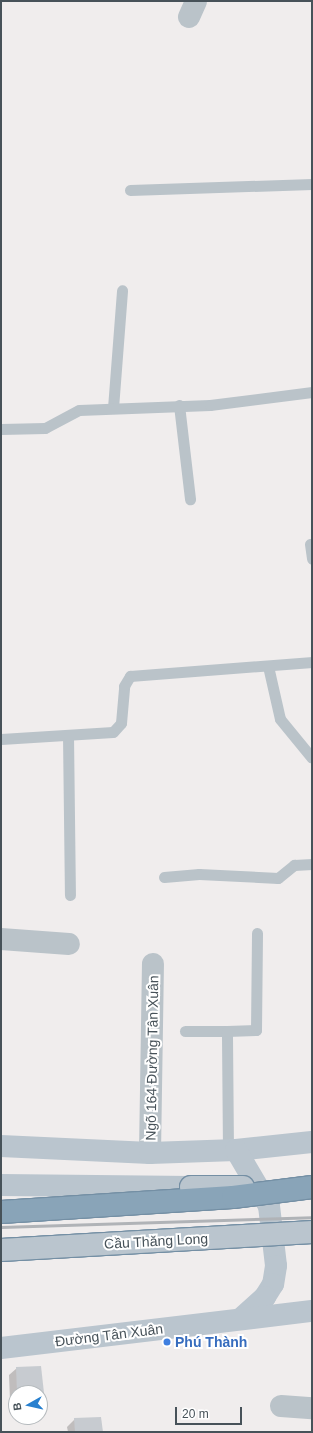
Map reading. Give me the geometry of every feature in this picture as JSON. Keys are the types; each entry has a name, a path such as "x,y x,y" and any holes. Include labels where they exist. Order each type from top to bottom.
{"highway":[{"path":"1,1212 226,1197 312,1187"}],"main road":[{"path":"1,1146 150,1153 232,1151 312,1142"},
{"path":"232,1151 269,1206 276,1266 273,1284 265,1296 242,1318"},
{"path":"1,1186 312,1187"},
{"name":"Cầu Thăng Long","path":"1,1250 312,1232"},
{"name":"Đường Tân Xuân","path":"1,1348 242,1318 312,1311"}],"street":[{"path":"1,939 69,944"},
{"name":"Ngõ 164 Đường Tân Xuân","path":"150,1153 153,964"},
{"path":"281,1406 312,1408"}],"lane":[{"path":"130,190 312,184"},
{"path":"113,408 122,290"},
{"path":"1,429 45,428 79,410 263,400 312,392"},
{"path":"179,404 190,499"},
{"path":"310,544 312,559"},
{"path":"1,739 113,732 121,723 124,686 130,676 312,662"},
{"path":"268,666 280,719 312,758"},
{"path":"68,735 70,895"},
{"path":"164,877 199,874 278,878 294,865 312,864"},
{"path":"185,1031 256,1030 257,933"},
{"path":"228,1031 232,1151"}],"building":[{"path":"41,1366 43,1385 17,1385 16,1367"},
{"path":"101,1417 103,1432 75,1432 74,1418"}],"railway":[{"path":"1,1227 312,1217"}],"place":[{"name":"Phú Thành","path":"167,1342"}]}
